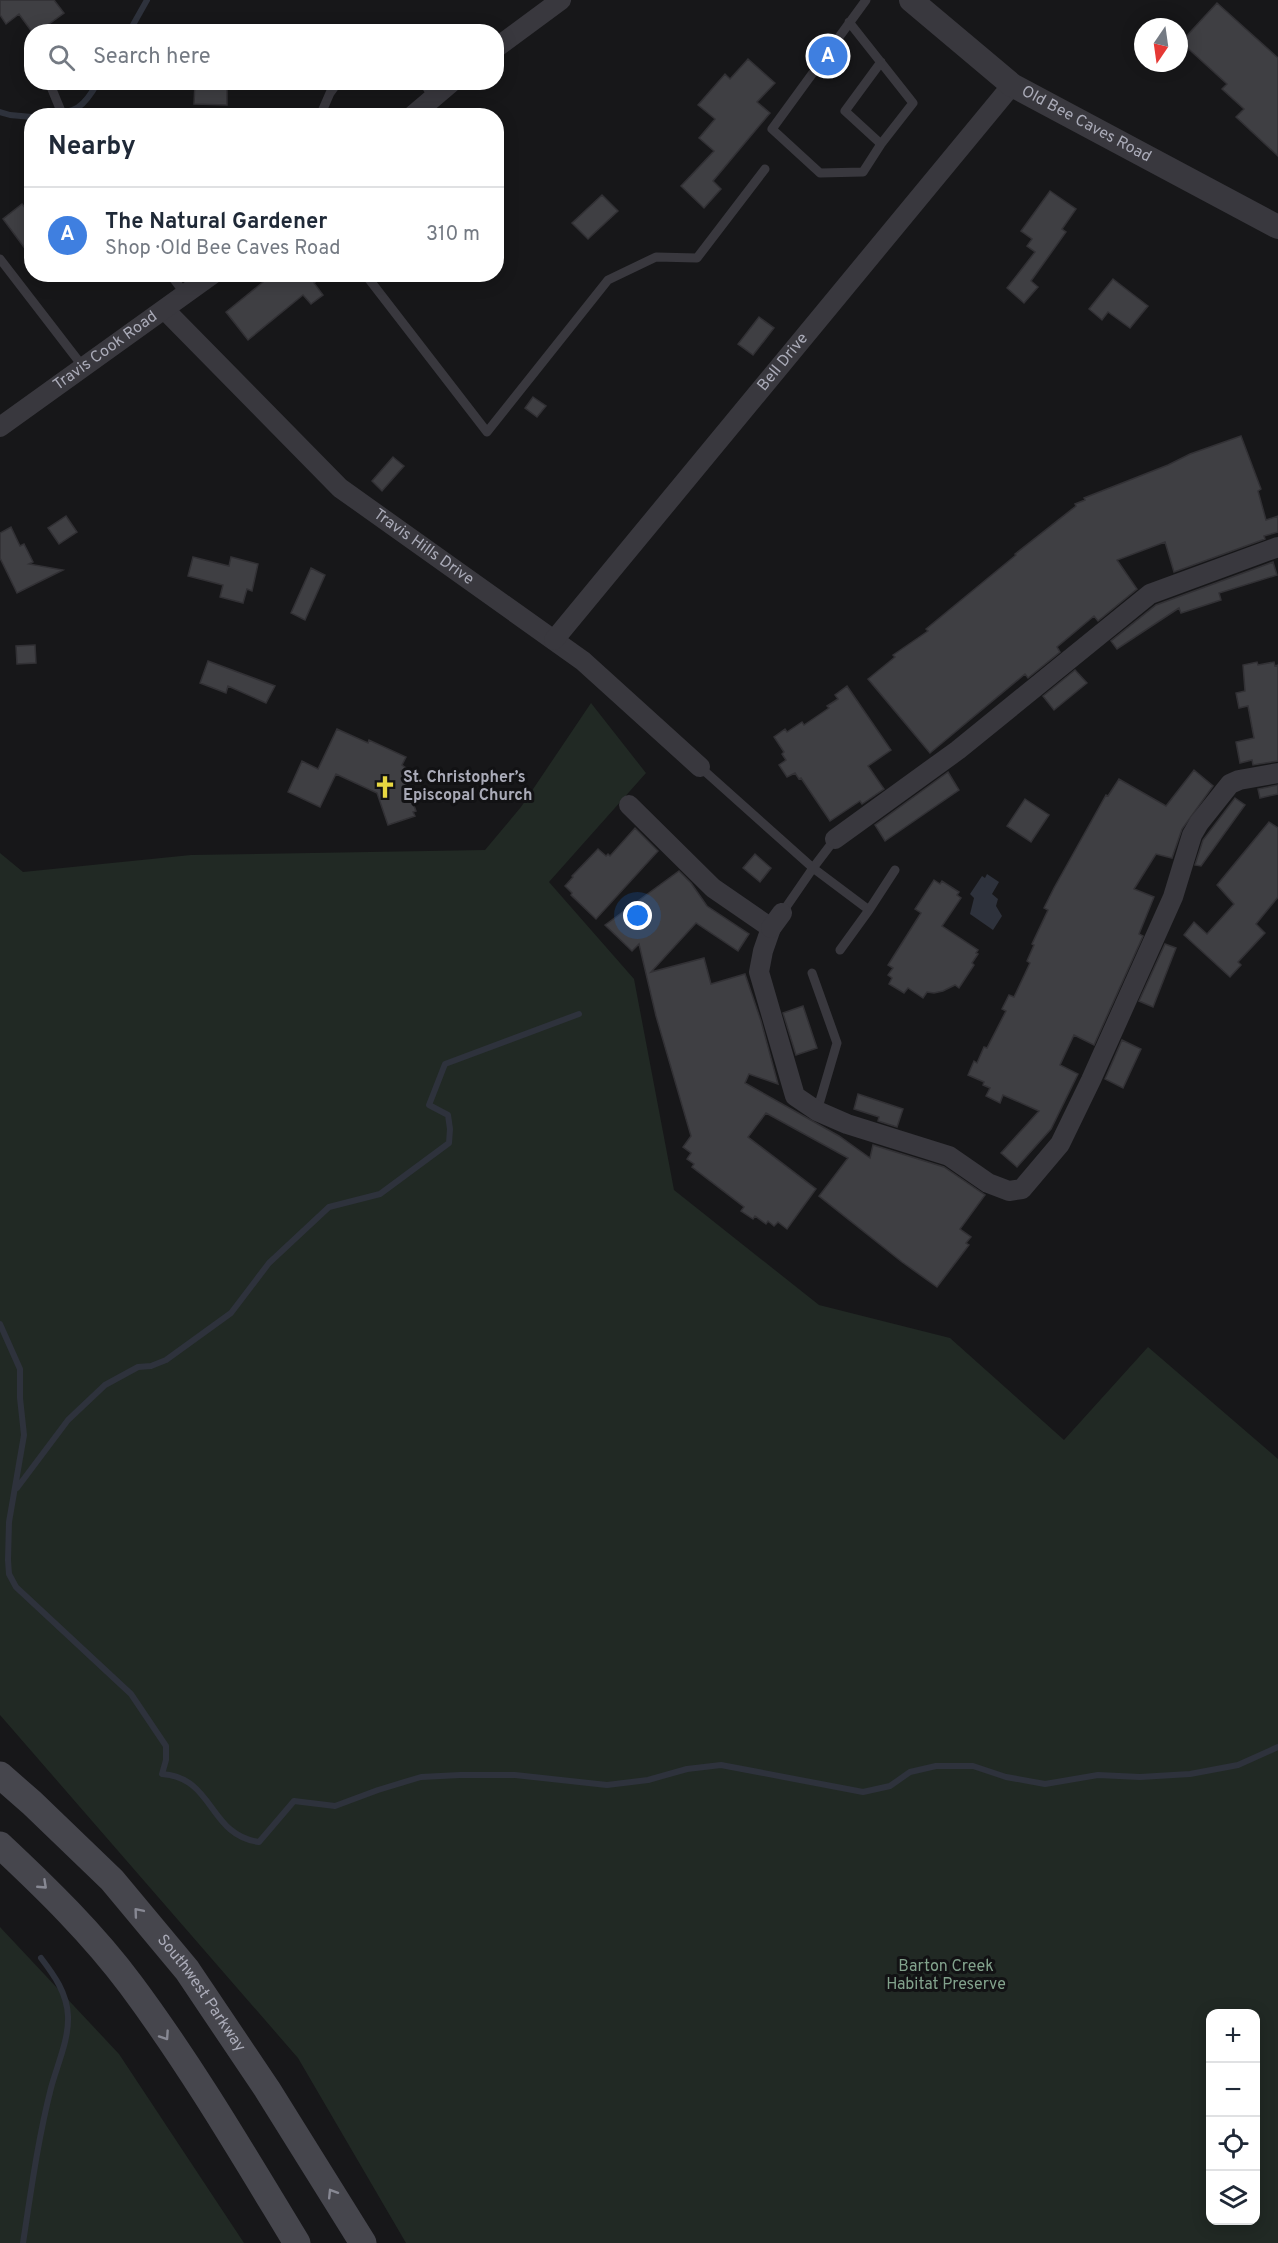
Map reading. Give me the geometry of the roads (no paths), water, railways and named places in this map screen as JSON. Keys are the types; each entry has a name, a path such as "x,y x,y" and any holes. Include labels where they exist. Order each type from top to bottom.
{"main road":[{"name":"Southwest Parkway","path":"0,1775 112,1880 187,1970 267,2089 363,2243"},
{"path":"0,1845 58,1899 130,1984 207,2098 297,2243"}],"street":[{"path":"504,42 561,0"},
{"name":"Old Bee Caves Road","path":"911,0 1012,85 1278,227"},
{"name":"Bell Drive","path":"554,640 1012,85"},
{"path":"417,108 428,90"},
{"name":"Travis Cook Road","path":"0,427 203,282"},
{"name":"Travis Hills Drive","path":"165,310 340,488 583,661 700,767"},
{"path":"836,839 958,750 1150,594 1278,547"},
{"path":"628,805 713,888 777,921 763,951 759,972 795,1096 817,1111 847,1124 949,1156 988,1183 1009,1191 1022,1189 1060,1144 1173,897 1192,835 1199,823 1230,784 1278,772"}],"lane":[{"path":"849,22 913,103 881,144 863,172 820,173 772,129 849,22 866,0"},
{"path":"881,62 845,111 881,144"},
{"path":"52,90 60,108"},
{"path":"323,108 333,90"},
{"path":"371,282 487,432 608,280 656,257 697,258 765,169"},
{"path":"0,259 84,368"},
{"path":"176,282 186,295"},
{"path":"700,767 813,868 869,909"},
{"path":"777,921 836,839"},
{"path":"840,950 895,870"},
{"path":"812,973 837,1043 817,1111"}],"waterway":[{"path":"134,24 147,0"},
{"path":"78,108 93,90"},
{"path":"0,112 24,116"},
{"path":"17,1488 68,1420 105,1385 138,1367 151,1366 166,1360 231,1313 269,1263 329,1207 380,1194 449,1143 448,1115 429,1105 445,1064 579,1014"},
{"path":"0,1324 20,1369 24,1435 9,1522 9,1574 16,1587 131,1694 166,1746 166,1760 162,1774 179,1778 192,1785 230,1829 242,1837 259,1842 294,1801 335,1806 421,1777 515,1775 607,1785 648,1780 687,1769 721,1765 863,1792 890,1786 910,1772 936,1766 973,1766 1006,1777 1045,1784 1098,1775 1140,1777 1190,1774 1238,1765 1278,1747"},
{"path":"23,2243 42,2126 68,2025 67,2008 62,1992 41,1958"}],"place":[{"name":"The Natural Gardener","path":"828,56"},
{"name":"St. Christopher’s Episcopal Church","path":"385,787"}],"park label":[{"name":"Barton Creek Habitat Preserve","path":"946,1976"}]}
